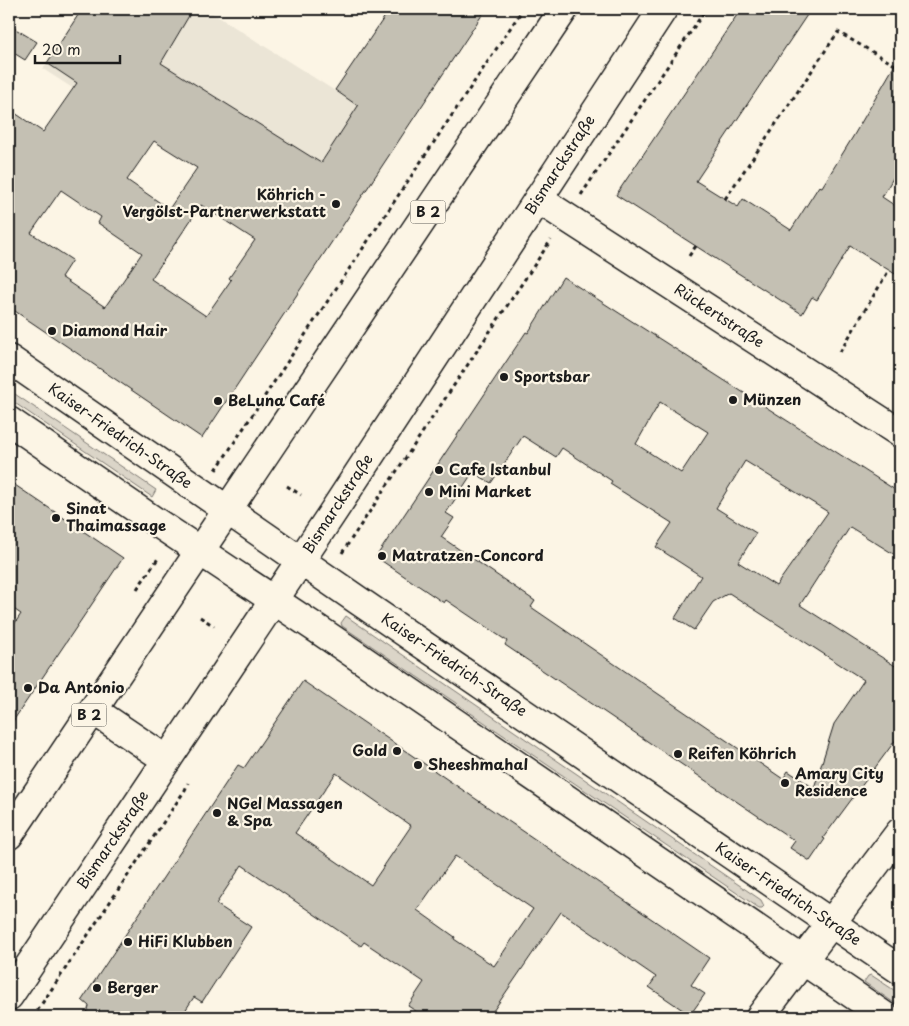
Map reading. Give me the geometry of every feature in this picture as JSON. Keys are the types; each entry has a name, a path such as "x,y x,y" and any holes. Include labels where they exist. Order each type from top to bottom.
{"main road":[{"name":"B 2","path":"9,836 564,9"},
{"name":"Bismarckstraße","path":"9,996 301,560 663,9"},
{"name":"Rückertstraße","path":"538,199 900,433"},
{"name":"Kaiser-Friedrich-Straße","path":"9,359 900,970"},
{"path":"9,421 886,1017"},
{"path":"93,710 167,760"},
{"path":"760,1017 900,832"}],"path":[{"path":"237,439 523,9"},
{"path":"592,180 706,9"},
{"path":"725,199 838,32 895,65"},
{"path":"689,256 696,246"},
{"path":"364,522 541,256"},
{"path":"840,352 890,270"},
{"path":"287,486 301,495"},
{"path":"200,617 214,626"},
{"path":"33,1017 185,790"}],"shaded area":[{"path":"76,9 206,9 403,134 263,211 43,69 80,12"},
{"path":"9,390 156,490 152,497 9,399"},
{"path":"346,616 761,900 764,906 759,908 342,626 341,623"},
{"path":"871,975 900,994 900,1007 864,982"}],"building":[{"path":"82,9 193,9 161,63 321,163 358,106 335,90 390,9 486,9 202,438 9,307 9,109 43,132 77,83 47,63","holes":["154,141 197,168 169,209 127,180","61,190 101,217 98,223 142,253 105,307 61,277 72,260 31,233","201,205 255,240 229,278 231,280 206,316 151,279"]},
{"path":"741,9 811,9 696,181 738,207 743,199 791,230 819,186 822,187 900,56 900,166 882,197 900,209 900,277 850,246 817,300 812,297 802,314 616,195"},
{"path":"9,25 37,42 25,60 9,50"},
{"path":"563,277 900,493 900,558 850,527 800,605 900,669 900,734 823,838 825,839 810,861 790,848 795,841 505,645 507,641 446,600 444,603 376,557 526,332 528,333","holes":["660,402 708,432 681,473 636,444","523,436 556,457 562,448 612,481 610,484 672,523 656,547 701,576 675,618 694,630 713,602 729,593 864,680 834,724 814,788 788,771 783,779 531,607 535,601 441,537 454,518 446,513 473,472 491,483","745,461 828,512 776,586 738,562 756,533 716,508"]},
{"path":"9,481 123,558 9,727 9,632 21,614 9,606"},
{"path":"303,681 709,958 691,985 705,994 690,1015 649,987 656,977 561,912 489,1017 425,1017 408,1006 424,982 364,942 361,946 242,865 216,904 251,927 202,1002 194,997 181,1017 86,1017 89,1006 82,1000 238,765 244,768","holes":["336,773 411,826 371,885 295,833","455,856 533,909 494,966 454,939 455,937 417,910"]}],"place":[{"name":"Köhrich - Vergölst-Partnerwerkstatt","path":"336,204"},
{"name":"Diamond Hair","path":"52,331"},
{"name":"Sportsbar","path":"504,377"},
{"name":"Münzen","path":"733,400"},
{"name":"BeLuna Café","path":"218,401"},
{"name":"Cafe Istanbul","path":"439,470"},
{"name":"Mini Market","path":"429,492"},
{"name":"Sinat Thaimassage","path":"56,518"},
{"name":"Matratzen-Concord","path":"382,556"},
{"name":"Da Antonio","path":"28,688"},
{"name":"Gold","path":"397,751"},
{"name":"Reifen Köhrich","path":"678,754"},
{"name":"Sheeshmahal","path":"418,765"},
{"name":"Amary City Residence","path":"785,783"},
{"name":"NGel Massagen & Spa","path":"217,813"},
{"name":"HiFi Klubben","path":"128,942"},
{"name":"Berger","path":"97,988"}]}
